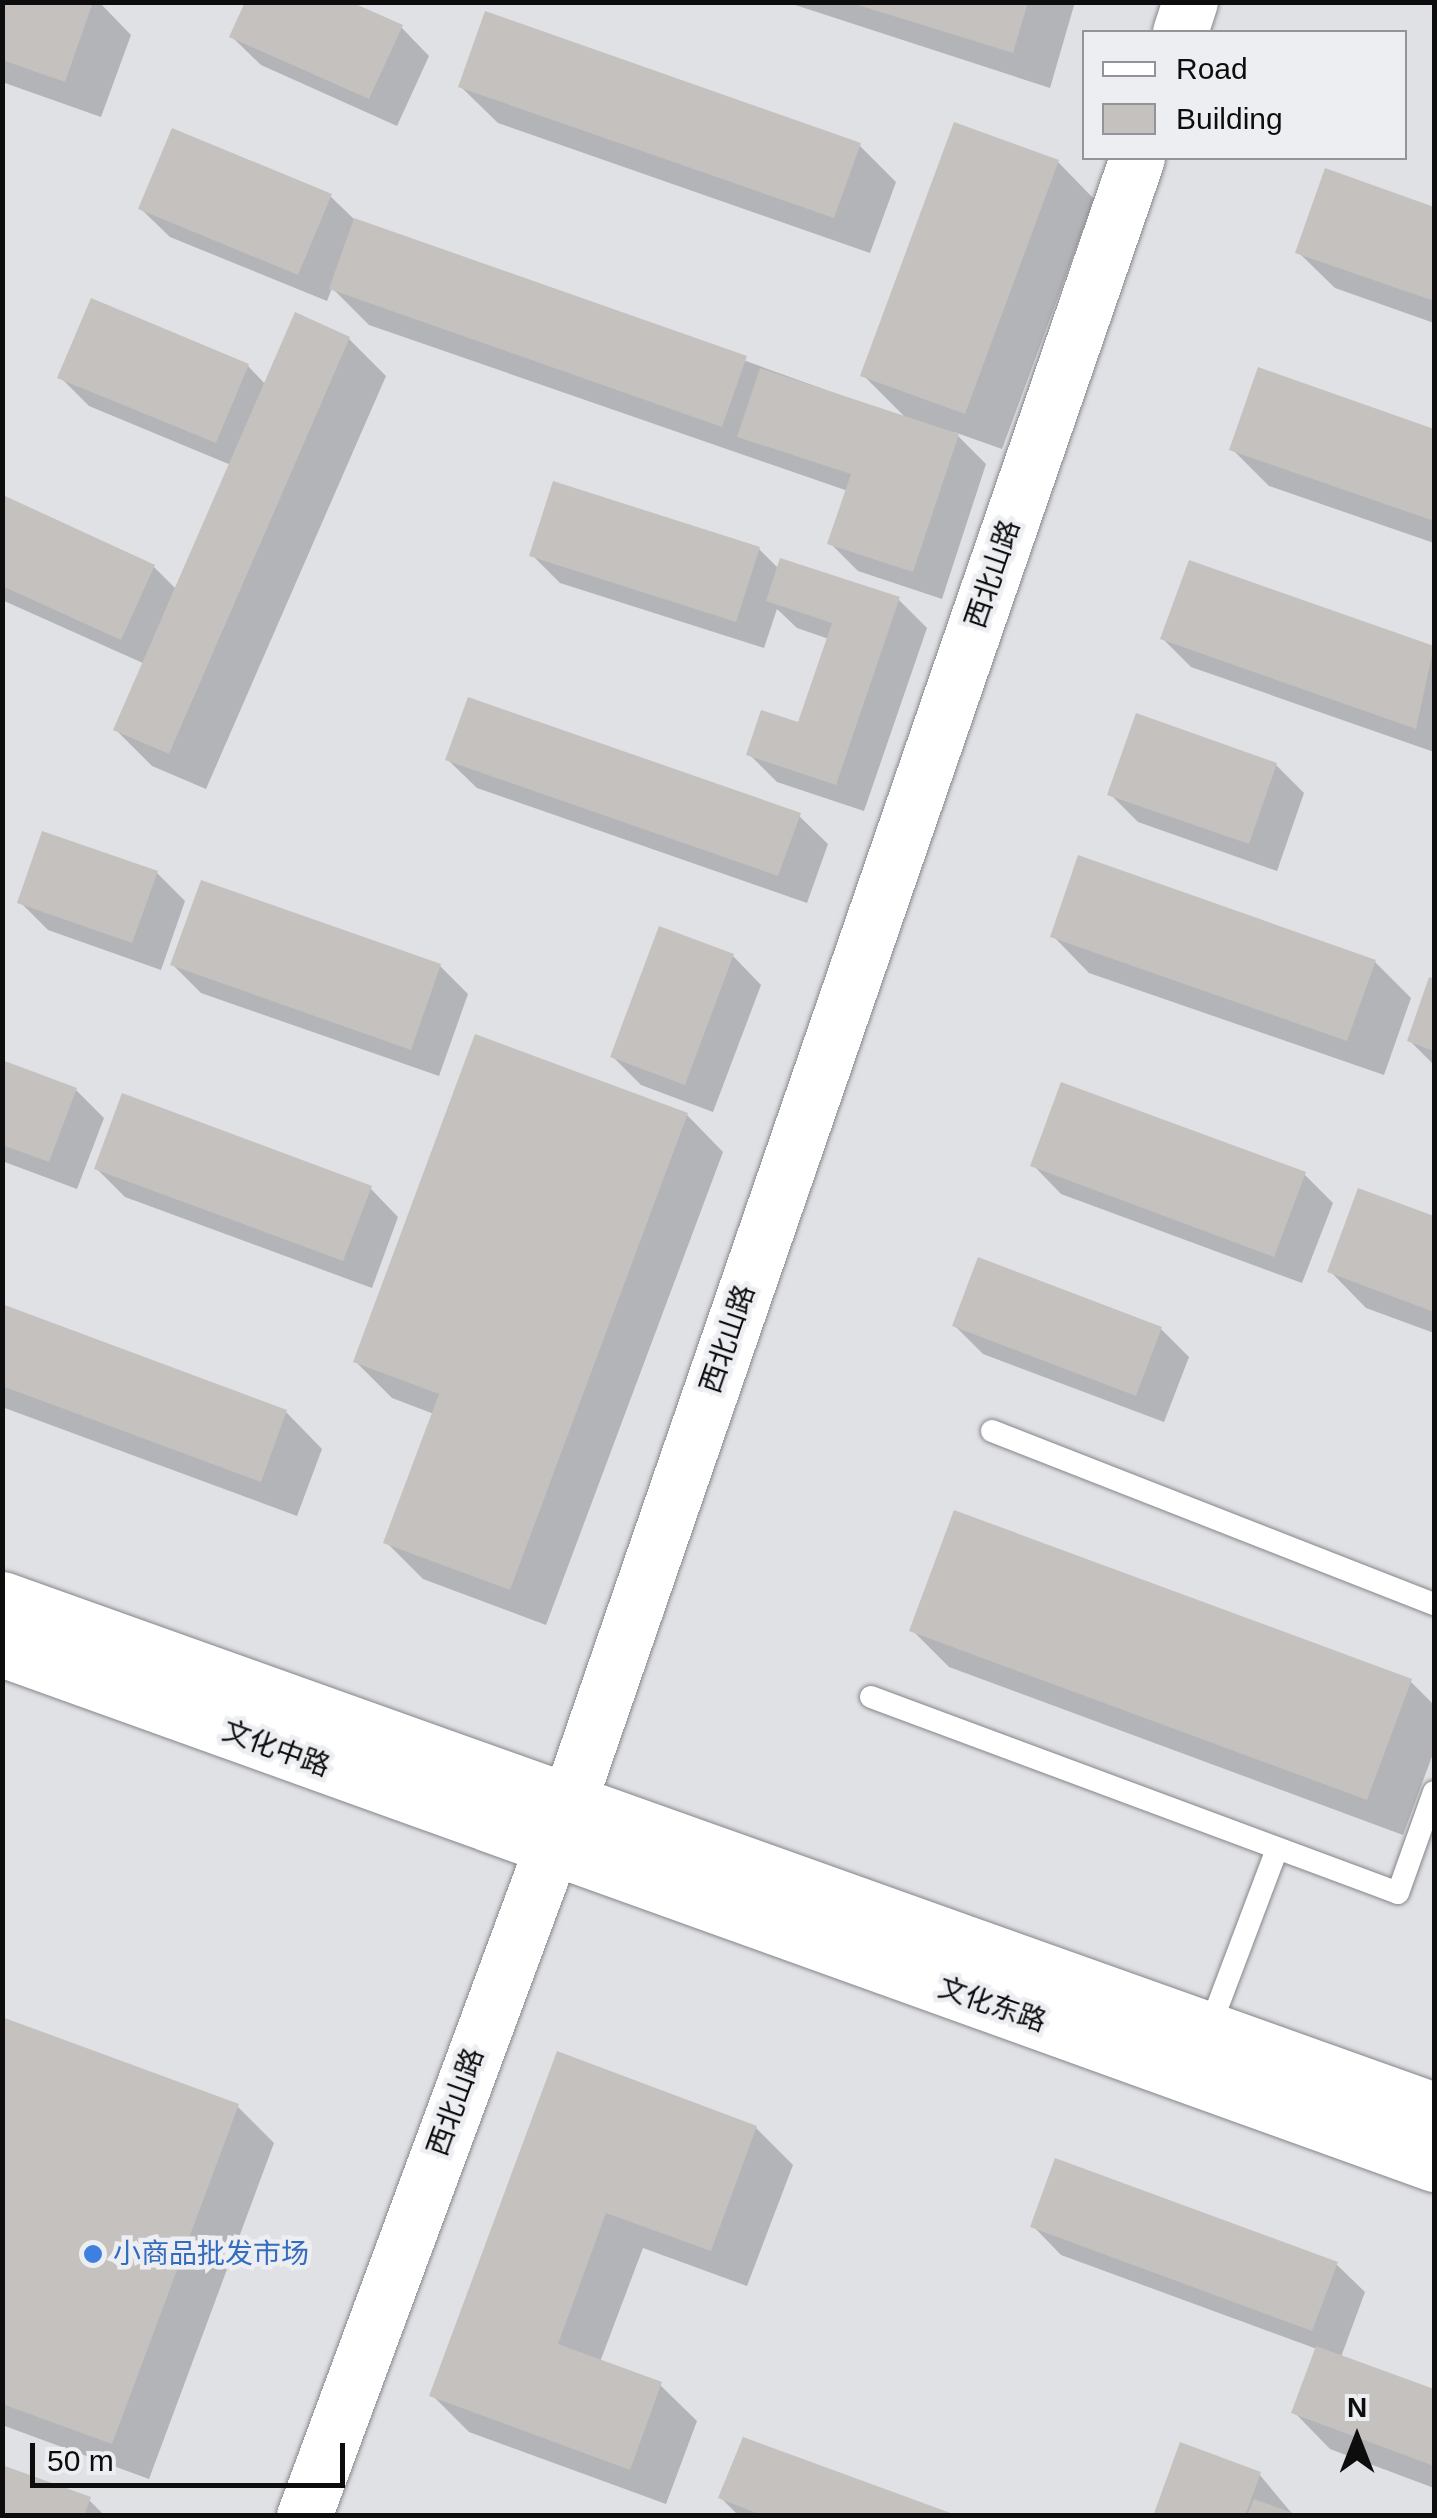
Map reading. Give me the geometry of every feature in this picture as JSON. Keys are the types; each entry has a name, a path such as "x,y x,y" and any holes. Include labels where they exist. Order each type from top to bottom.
{"main road":[{"path":"1181,30 1190,2"},
{"name":"西北山路","path":"304,2516 559,1825 1136,160"},
{"path":"2,1598 559,1825 1208,2029 1434,2110"},
{"name":"文化中路","path":"2,1648 559,1825"},
{"name":"文化东路","path":"559,1825 1434,2164"}],"lane":[{"path":"992,1432 1434,1604"},
{"path":"871,1697 1398,1893 1434,1792"},
{"path":"1208,2029 1278,1850"}],"building":[{"path":"2,2 93,2 65,82 2,60"},
{"path":"245,2 351,2 403,25 369,99 229,37"},
{"path":"848,2 1028,2 1013,53"},
{"path":"485,11 861,143 834,218 458,87"},
{"path":"954,122 1059,160 965,414 860,376"},
{"path":"172,128 332,194 298,275 138,209"},
{"path":"1325,168 1434,207 1434,301 1295,253"},
{"path":"354,218 747,356 722,427 329,289"},
{"path":"91,298 249,364 216,443 57,378"},
{"path":"295,312 350,337 169,754 113,730"},
{"path":"1258,367 1434,429 1434,521 1229,450"},
{"path":"760,368 959,434 913,572 827,544 851,474 737,437"},
{"path":"553,481 760,547 736,622 529,556"},
{"path":"5,496 155,565 121,640 2,586"},
{"path":"780,558 900,597 836,785 746,755 761,710 798,722 832,623 766,601"},
{"path":"1189,560 1434,646 1416,729 1160,639"},
{"path":"468,697 801,813 778,876 445,760"},
{"path":"1136,713 1277,763 1249,844 1107,795"},
{"path":"42,831 158,871 132,943 17,903"},
{"path":"1078,855 1376,960 1347,1041 1050,937"},
{"path":"201,880 441,964 411,1050 170,965"},
{"path":"659,926 734,954 685,1085 610,1057"},
{"path":"1429,977 1434,979 1434,1051 1407,1041"},
{"path":"475,1034 688,1113 510,1590 383,1543 439,1394 353,1362"},
{"path":"2,1060 77,1088 49,1162 2,1145"},
{"path":"1061,1082 1306,1172 1274,1257 1030,1166"},
{"path":"122,1093 372,1186 343,1261 94,1169"},
{"path":"1358,1188 1434,1216 1434,1312 1327,1272"},
{"path":"978,1257 1162,1327 1136,1396 952,1326"},
{"path":"2,1304 287,1410 261,1482 2,1386"},
{"path":"954,1510 1412,1679 1367,1800 909,1631"},
{"name":"小商品批发市场","path":"2,2017 239,2104 112,2444 2,2404"},
{"path":"557,2051 757,2126 711,2251 606,2213 558,2344 662,2382 630,2470 429,2396"},
{"path":"1055,2158 1338,2262 1312,2331 1030,2227"},
{"path":"1316,2346 1434,2389 1434,2466 1291,2413"},
{"path":"743,2437 956,2516 764,2516 718,2498"},
{"path":"1180,2442 1261,2472 1245,2516 1153,2516"},
{"path":"2,2465 91,2497 84,2516 2,2516"},
{"path":"1254,2499 1298,2515 1298,2516 1247,2516"}],"place":[{"name":"小商品批发市场","path":"93,2254"}]}
